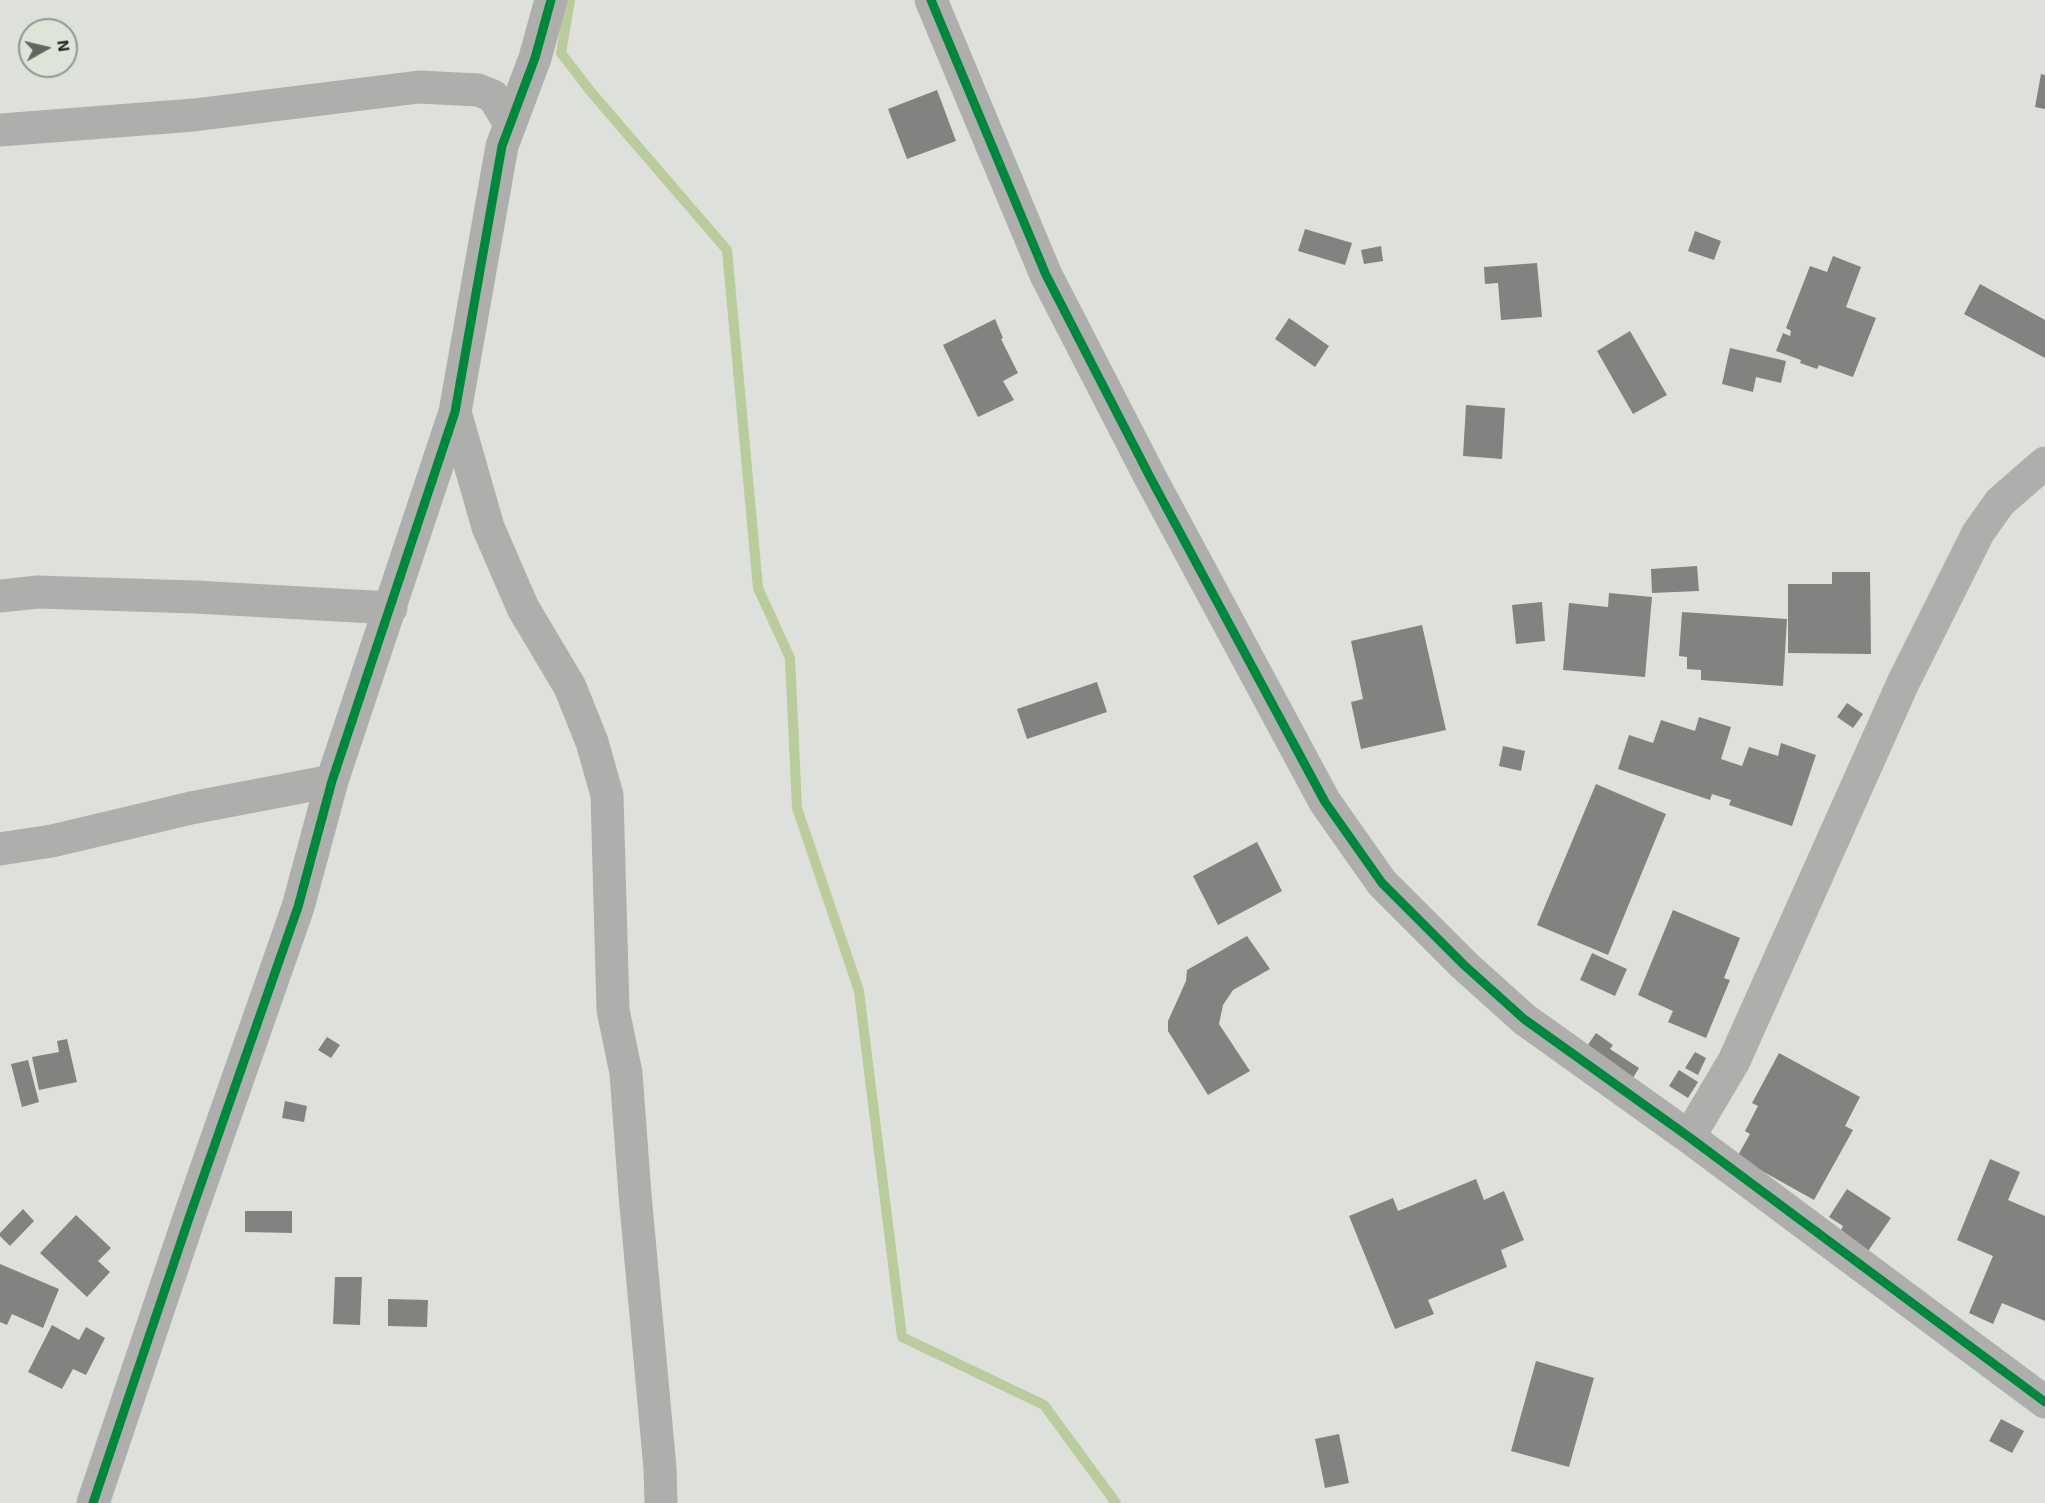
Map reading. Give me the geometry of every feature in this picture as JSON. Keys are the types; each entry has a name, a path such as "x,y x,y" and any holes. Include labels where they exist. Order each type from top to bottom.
{"street":[{"path":"93,1503 189,1218 298,907 332,781 455,412 502,146 535,58 551,0"},
{"path":"931,0 1046,275 1150,477 1325,802 1382,884 1524,1019 1689,1137 2045,1402"},
{"path":"0,130 194,115 419,87 478,90 493,96 510,124"},
{"path":"455,412 488,527 523,608 570,687 592,742 607,795 613,1010 626,1073 660,1468 661,1503"},
{"path":"1689,1137 1734,1061 1903,683 1978,533 2000,502 2043,467"},
{"path":"0,596 38,592 195,597 391,608"},
{"path":"0,849 52,842 191,808 332,781"}],"building":[{"path":"2041,74 2045,75 2045,109 2035,107"},
{"path":"937,90 956,141 907,159 888,109"},
{"path":"1305,229 1352,243 1345,265 1298,251"},
{"path":"1695,231 1721,241 1714,260 1688,251"},
{"path":"1381,246 1383,261 1364,264 1361,250"},
{"path":"1833,256 1861,267 1846,307 1876,318 1853,377 1819,365 1817,369 1800,363 1801,360 1776,351 1783,333 1790,336 1791,331 1786,328 1810,266 1827,272"},
{"path":"1537,263 1542,317 1501,320 1498,283 1485,284 1484,267"},
{"path":"1980,284 2045,320 2045,358 1964,314"},
{"path":"1289,318 1329,346 1315,367 1275,339"},
{"path":"995,319 1003,338 1001,339 1018,373 1003,381 1014,400 978,417 943,345"},
{"path":"1630,331 1667,395 1633,414 1597,351"},
{"path":"1730,348 1786,361 1781,383 1756,377 1753,392 1722,384"},
{"path":"1466,405 1505,408 1502,459 1463,456"},
{"path":"1697,566 1699,591 1652,593 1651,569"},
{"path":"1832,572 1870,572 1871,654 1788,653 1788,584 1832,584"},
{"path":"1609,593 1652,597 1645,677 1563,670 1569,603 1608,607"},
{"path":"1542,602 1545,641 1516,644 1512,605"},
{"path":"1682,612 1787,619 1783,686 1701,680 1701,670 1687,669 1687,657 1679,656"},
{"path":"1422,625 1446,730 1361,749 1351,702 1363,699 1351,641"},
{"path":"1097,682 1107,712 1027,739 1017,709"},
{"path":"1847,703 1863,714 1853,728 1837,717"},
{"path":"1699,717 1731,727 1721,759 1742,766 1749,747 1778,756 1781,743 1816,755 1792,826 1729,805 1731,800 1712,794 1710,800 1618,769 1629,735 1653,743 1661,720 1695,731"},
{"path":"1503,746 1525,751 1521,771 1499,766"},
{"path":"1596,784 1666,814 1608,955 1537,925"},
{"path":"1257,842 1282,891 1218,925 1193,876"},
{"path":"1673,910 1740,938 1724,978 1730,980 1706,1038 1668,1022 1673,1011 1638,995"},
{"path":"1247,936 1270,969 1233,990 1223,1005 1219,1024 1250,1071 1208,1095 1168,1031 1168,1021 1186,981 1187,970"},
{"path":"1592,953 1627,969 1615,996 1580,980"},
{"path":"1596,1033 1613,1045 1610,1049 1639,1068 1628,1086 1581,1055"},
{"path":"327,1037 340,1045 331,1058 318,1050"},
{"path":"67,1039 77,1082 39,1090 32,1057 59,1052 57,1041"},
{"path":"1695,1052 1706,1058 1698,1075 1685,1068"},
{"path":"1779,1053 1860,1097 1845,1126 1853,1130 1814,1200 1737,1157 1750,1134 1745,1131 1758,1106 1752,1103"},
{"path":"28,1060 39,1102 22,1107 11,1064"},
{"path":"1679,1070 1698,1082 1688,1098 1669,1086"},
{"path":"285,1101 307,1106 304,1122 282,1118"},
{"path":"1990,1159 2020,1172 2008,1200 2045,1216 2045,1321 2002,1303 1993,1324 1969,1313 1993,1256 1957,1240"},
{"path":"1476,1179 1484,1200 1504,1191 1524,1240 1501,1250 1507,1267 1428,1300 1434,1314 1395,1329 1349,1216 1393,1198 1398,1211"},
{"path":"1847,1189 1891,1218 1866,1254 1838,1236 1843,1226 1829,1217"},
{"path":"23,1209 34,1221 10,1246 0,1236 0,1233"},
{"path":"245,1211 292,1211 292,1233 245,1232"},
{"path":"76,1215 111,1248 98,1261 110,1272 87,1297 40,1253"},
{"path":"0,1264 59,1289 43,1328 12,1314 7,1325 0,1322"},
{"path":"335,1277 362,1277 360,1325 333,1324"},
{"path":"388,1299 428,1300 427,1327 388,1326"},
{"path":"52,1325 79,1340 86,1327 105,1338 86,1375 73,1369 62,1389 28,1372"},
{"path":"1536,1361 1594,1378 1569,1467 1511,1451"},
{"path":"2001,1419 2024,1431 2012,1453 1989,1441"},
{"path":"1339,1434 1349,1483 1325,1488 1315,1439"}],"waterway":[{"path":"570,0 561,53 591,92 727,250 758,588 790,658 797,808 859,991 902,1337 1044,1405 1116,1503"}],"cycle path":[{"path":"93,1503 189,1218 298,907 332,781 455,412 502,146 535,58 551,0"},
{"path":"931,0 1046,275 1150,477 1325,802 1382,883 1464,965 1524,1019 1689,1137 2045,1402"}]}
